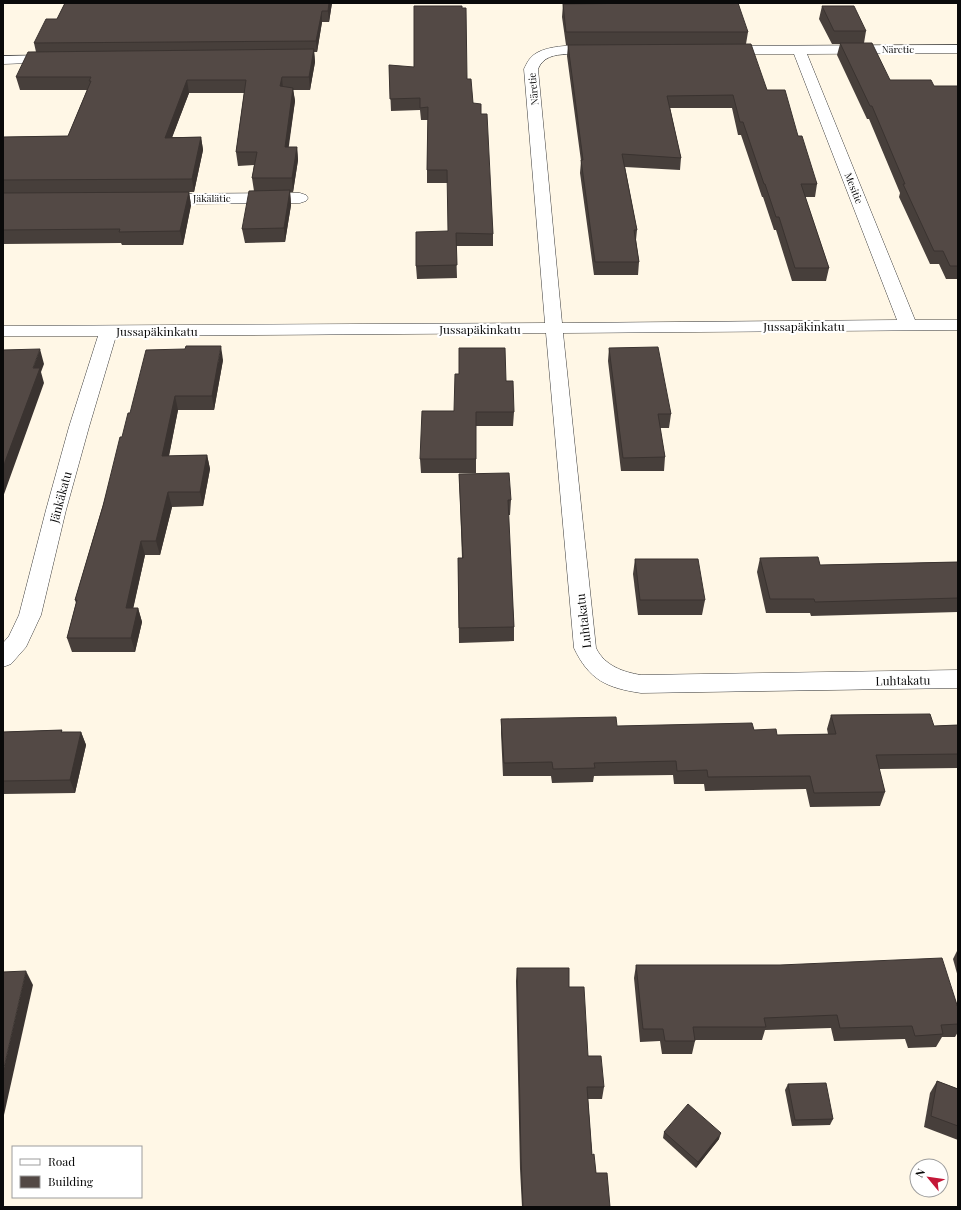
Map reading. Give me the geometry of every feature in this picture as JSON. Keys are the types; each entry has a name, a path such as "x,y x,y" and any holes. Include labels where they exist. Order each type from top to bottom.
{"street":[{"name":"Näretie","path":"710,50 958,49"},
{"name":"Näretie","path":"554,328 532,64 538,58 552,52 615,50"},
{"name":"Mesitie","path":"799,50 908,325"},
{"path":"3,60 66,59"},
{"name":"Jäkälätie","path":"144,199 300,198"},
{"name":"Jussapäkinkatu","path":"3,331 958,325"},
{"name":"Luhtakatu","path":"554,328 585,648 588,656 599,668 615,679 641,684 958,679"},
{"name":"Jänkäkatu","path":"3,658 18,641 30,615 57,506 109,331"}],"building":[{"path":"65,3 329,3 328,11 322,11 316,41 34,43 46,19 57,19"},
{"path":"738,3 748,32 566,32 563,4"},
{"path":"414,6 462,6 462,8 466,8 467,79 471,79 473,103 481,104 481,114 487,114 493,234 456,233 457,265 416,266 416,232 448,231 447,170 427,170 428,107 420,108 420,98 390,99 389,65 414,67"},
{"path":"822,6 854,6 866,31 834,31"},
{"path":"840,43 872,43 890,80 931,80 934,86 958,86 958,266 950,266 943,251 934,251 903,184 905,184 872,106 870,106"},
{"path":"751,44 767,90 785,90 798,136 802,136 817,184 801,184 829,268 795,268 779,217 776,217 743,122 740,122 733,95 667,96 681,158 622,154 637,230 634,230 639,262 595,262 581,160 583,160 568,45"},
{"path":"314,49 309,77 282,77 280,86 293,88 285,147 297,147 292,178 252,178 257,152 236,152 246,80 187,80 165,138 201,137 192,179 3,180 3,137 68,136 91,81 89,81 91,77 16,77 28,52"},
{"path":"290,190 284,228 242,229 249,191"},
{"path":"189,192 180,231 119,232 120,229 3,230 3,193"},
{"path":"186,346 221,346 212,396 175,396 162,456 207,455 200,492 168,492 156,541 141,541 126,608 138,608 131,638 67,638 77,600 75,600 103,506 120,437 122,437 128,413 130,413 146,350 185,349"},
{"path":"658,347 671,414 658,414 665,457 623,458 609,348"},
{"path":"459,348 505,348 506,381 513,381 514,412 476,412 476,459 420,459 422,411 454,411 455,374 459,374"},
{"path":"40,349 33,368 40,368 3,467 3,350"},
{"path":"509,473 511,500 508,500 514,627 459,628 458,558 463,558 459,474"},
{"path":"818,557 820,565 958,562 958,598 815,602 814,599 770,599 760,558"},
{"path":"635,559 698,559 705,600 640,600"},
{"path":"930,714 934,726 958,725 958,754 876,755 885,792 814,793 810,776 708,777 707,770 677,771 676,761 594,763 595,768 553,769 552,762 504,763 501,719 616,717 617,726 752,723 754,730 776,729 777,735 836,734 831,715"},
{"path":"62,730 61,732 81,732 70,780 3,781 3,732"},
{"path":"942,958 958,1008 958,1024 941,1025 943,1034 915,1036 912,1026 840,1028 837,1015 764,1018 766,1027 693,1027 695,1041 665,1041 663,1029 643,1029 636,965 780,965"},
{"path":"517,968 569,968 569,987 584,987 588,1056 601,1056 604,1087 587,1087 592,1155 594,1154 596,1173 607,1173 610,1207 523,1207"},
{"path":"26,971 3,1072 3,972"},
{"path":"937,1081 958,1089 958,1126 931,1116"},
{"path":"826,1083 833,1119 795,1120 788,1084"},
{"path":"688,1104 721,1133 698,1162 664,1132"}]}
